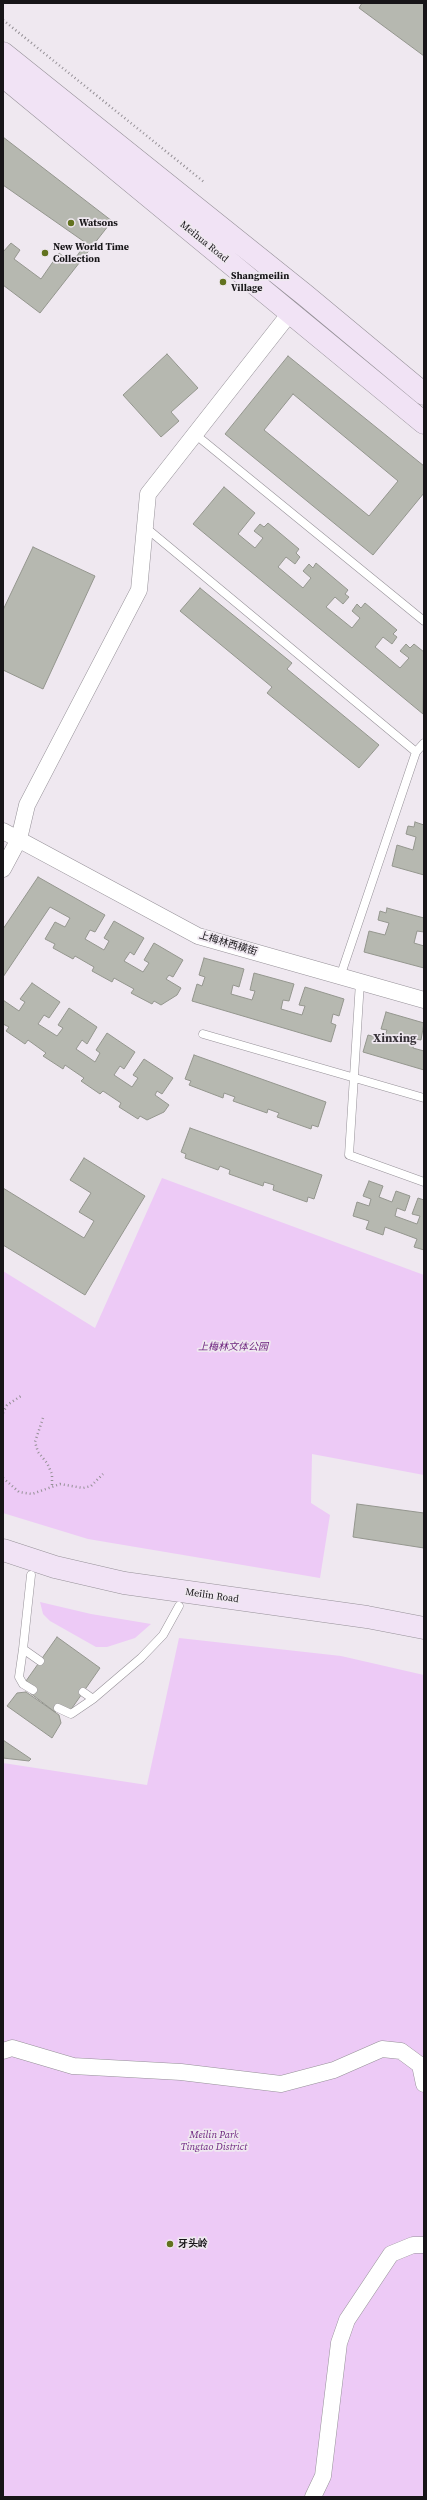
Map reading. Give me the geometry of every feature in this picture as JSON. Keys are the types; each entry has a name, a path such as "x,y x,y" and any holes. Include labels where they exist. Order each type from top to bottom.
{"main road":[{"path":"3,53 299,290 424,394"},
{"name":"Meihua Road","path":"3,76 424,422"},
{"name":"Meilin Road","path":"3,1550 63,1569 124,1583 367,1617 424,1628"},
{"name":"Meilin Road","path":"3,1566 89,1590 179,1606 358,1629 424,1641"}],"street":[{"path":"3,869 19,839 27,805 139,590 148,494 196,435 290,312"},
{"name":"上梅林西横街","path":"3,831 198,936 424,1000"},
{"path":"3,2051 12,2048 73,2066 181,2072 282,2084 334,2070 382,2049 401,2051 420,2065 424,2084"},
{"path":"313,2497 323,2476 339,2343 347,2320 391,2254 413,2245 424,2245"}],"lane":[{"path":"196,435 424,621"},
{"path":"145,526 416,752"},
{"path":"340,977 416,752 424,743"},
{"path":"360,982 349,1155 424,1182"},
{"path":"203,1034 424,1098"},
{"path":"31,1575 19,1677 23,1684 32,1690"},
{"path":"58,1708 72,1714 93,1699 142,1658 163,1635 179,1606"},
{"path":"23,1649 40,1661"},
{"path":"83,1692 93,1699"}],"path":[{"path":"3,20 204,182"},
{"path":"3,1413 7,1405 20,1396"},
{"path":"43,1418 35,1442 38,1452 52,1474 52,1485"},
{"path":"3,1478 19,1492 25,1494 40,1492 52,1485 60,1484 83,1488 91,1486 103,1474"}],"green space":[{"name":"上梅林文体公园","path":"162,1178 424,1275 424,1475 312,1454 311,1503 330,1515 320,1578 88,1539 3,1513 3,1271 95,1328"},
{"path":"40,1602 91,1614 151,1624 135,1638 107,1647 96,1647 50,1621 43,1614"},
{"name":"Meilin Park Tingtao District","path":"179,1638 341,1656 424,1675 424,2497 3,2497 3,1763 147,1785"}],"building":[{"path":"362,3 424,3 424,56 359,8"},
{"name":"New World Time Collection","path":"3,137 112,221 40,313 3,285"},
{"path":"3,185 86,243 72,263 59,253 41,279 14,259 20,250 11,243 3,252"},
{"path":"167,354 198,388 171,412 179,421 161,437 123,395"},
{"path":"288,356 424,466 424,493 373,555 225,434","holes":["293,394 398,481 369,516 264,430"]},
{"path":"224,487 255,513 238,534 255,548 263,538 254,531 260,524 264,527 268,523 299,549 296,553 300,557 295,564 286,557 278,567 303,588 311,578 303,571 309,564 313,568 316,563 348,590 345,594 349,597 343,604 335,597 326,607 352,628 360,618 352,611 357,604 361,608 365,603 397,630 393,634 397,637 392,644 383,637 375,647 400,668 409,658 400,651 406,644 410,648 414,644 424,652 423,714 193,524"},
{"path":"33,547 95,576 43,689 3,670 3,610"},
{"path":"200,588 292,663 287,669 379,745 359,768 267,693 272,687 180,611"},
{"path":"415,822 424,825 424,875 392,866 397,845 413,850 416,837 406,834 408,826 414,827"},
{"path":"38,877 105,915 95,932 90,930 85,939 104,950 109,941 104,938 114,921 144,938 134,955 130,952 124,961 143,972 149,963 144,960 154,943 183,960 173,977 169,975 166,979 181,988 177,995 161,1005 154,1001 152,1004 131,993 134,989 114,978 112,982 92,971 94,967 75,956 73,959 53,948 55,944 45,939 55,922 65,927 70,918 50,907 3,977 3,929"},
{"path":"387,908 424,918 424,932 417,931 414,943 424,946 424,968 364,952 369,931 385,935 389,923 378,920 380,911 386,913"},
{"path":"204,958 244,969 239,987 233,985 231,994 252,1000 255,991 250,990 254,973 294,984 289,1001 283,1000 281,1009 302,1015 305,1006 299,1005 305,987 344,999 339,1016 333,1014 331,1023 336,1025 331,1042 192,1001 197,984 202,986 205,977 199,975"},
{"path":"32,983 60,1002 49,1018 44,1015 38,1024 57,1036 63,1028 58,1025 69,1008 97,1027 87,1044 82,1040 76,1049 95,1062 100,1053 96,1050 107,1033 135,1052 124,1069 120,1066 114,1075 132,1087 138,1078 133,1075 144,1059 173,1078 162,1094 157,1091 155,1095 169,1105 164,1112 147,1120 140,1116 138,1119 119,1107 121,1103 103,1091 100,1094 81,1081 84,1078 65,1065 63,1069 43,1056 46,1053 28,1040 25,1044 6,1031 9,1027 3,1024 3,1000 19,1011 25,1002 20,999"},
{"path":"386,1012 424,1023 421,1040 415,1039 413,1048 424,1051 424,1070 363,1052 368,1035 384,1039 387,1030 381,1029"},
{"path":"194,1055 326,1102 318,1127 312,1125 311,1129 277,1117 279,1113 268,1109 267,1113 233,1101 235,1097 224,1093 223,1098 189,1085 191,1081 185,1079"},
{"path":"190,1128 322,1175 314,1199 308,1197 307,1202 273,1190 274,1185 264,1182 263,1186 229,1174 230,1170 220,1166 218,1170 185,1158 186,1154 181,1152"},
{"path":"84,1158 145,1196 85,1295 3,1245 3,1188 84,1238 94,1221 79,1212 91,1193 70,1180"},
{"path":"369,1181 383,1186 379,1197 392,1202 396,1191 410,1196 405,1211 397,1208 395,1216 417,1224 420,1216 412,1214 418,1198 424,1200 424,1250 414,1247 417,1239 385,1227 383,1235 366,1229 369,1221 353,1216 357,1202 369,1206 371,1199 363,1196"},
{"path":"357,1504 424,1513 424,1548 353,1537"},
{"path":"57,1637 100,1668 70,1711 60,1705 55,1712 30,1693 35,1687 26,1681"},
{"path":"26,1692 59,1715 61,1723 52,1738 7,1706 17,1693"},
{"path":"3,1740 31,1759 29,1761 3,1758"}],"place":[{"name":"Watsons","path":"71,223"},
{"name":"New World Time Collection","path":"45,253"},
{"name":"Shangmeilin Village","path":"223,282"},
{"name":"牙头岭","path":"170,2244"}],"district":[{"name":"Xinxing","path":"395,1039"}]}
